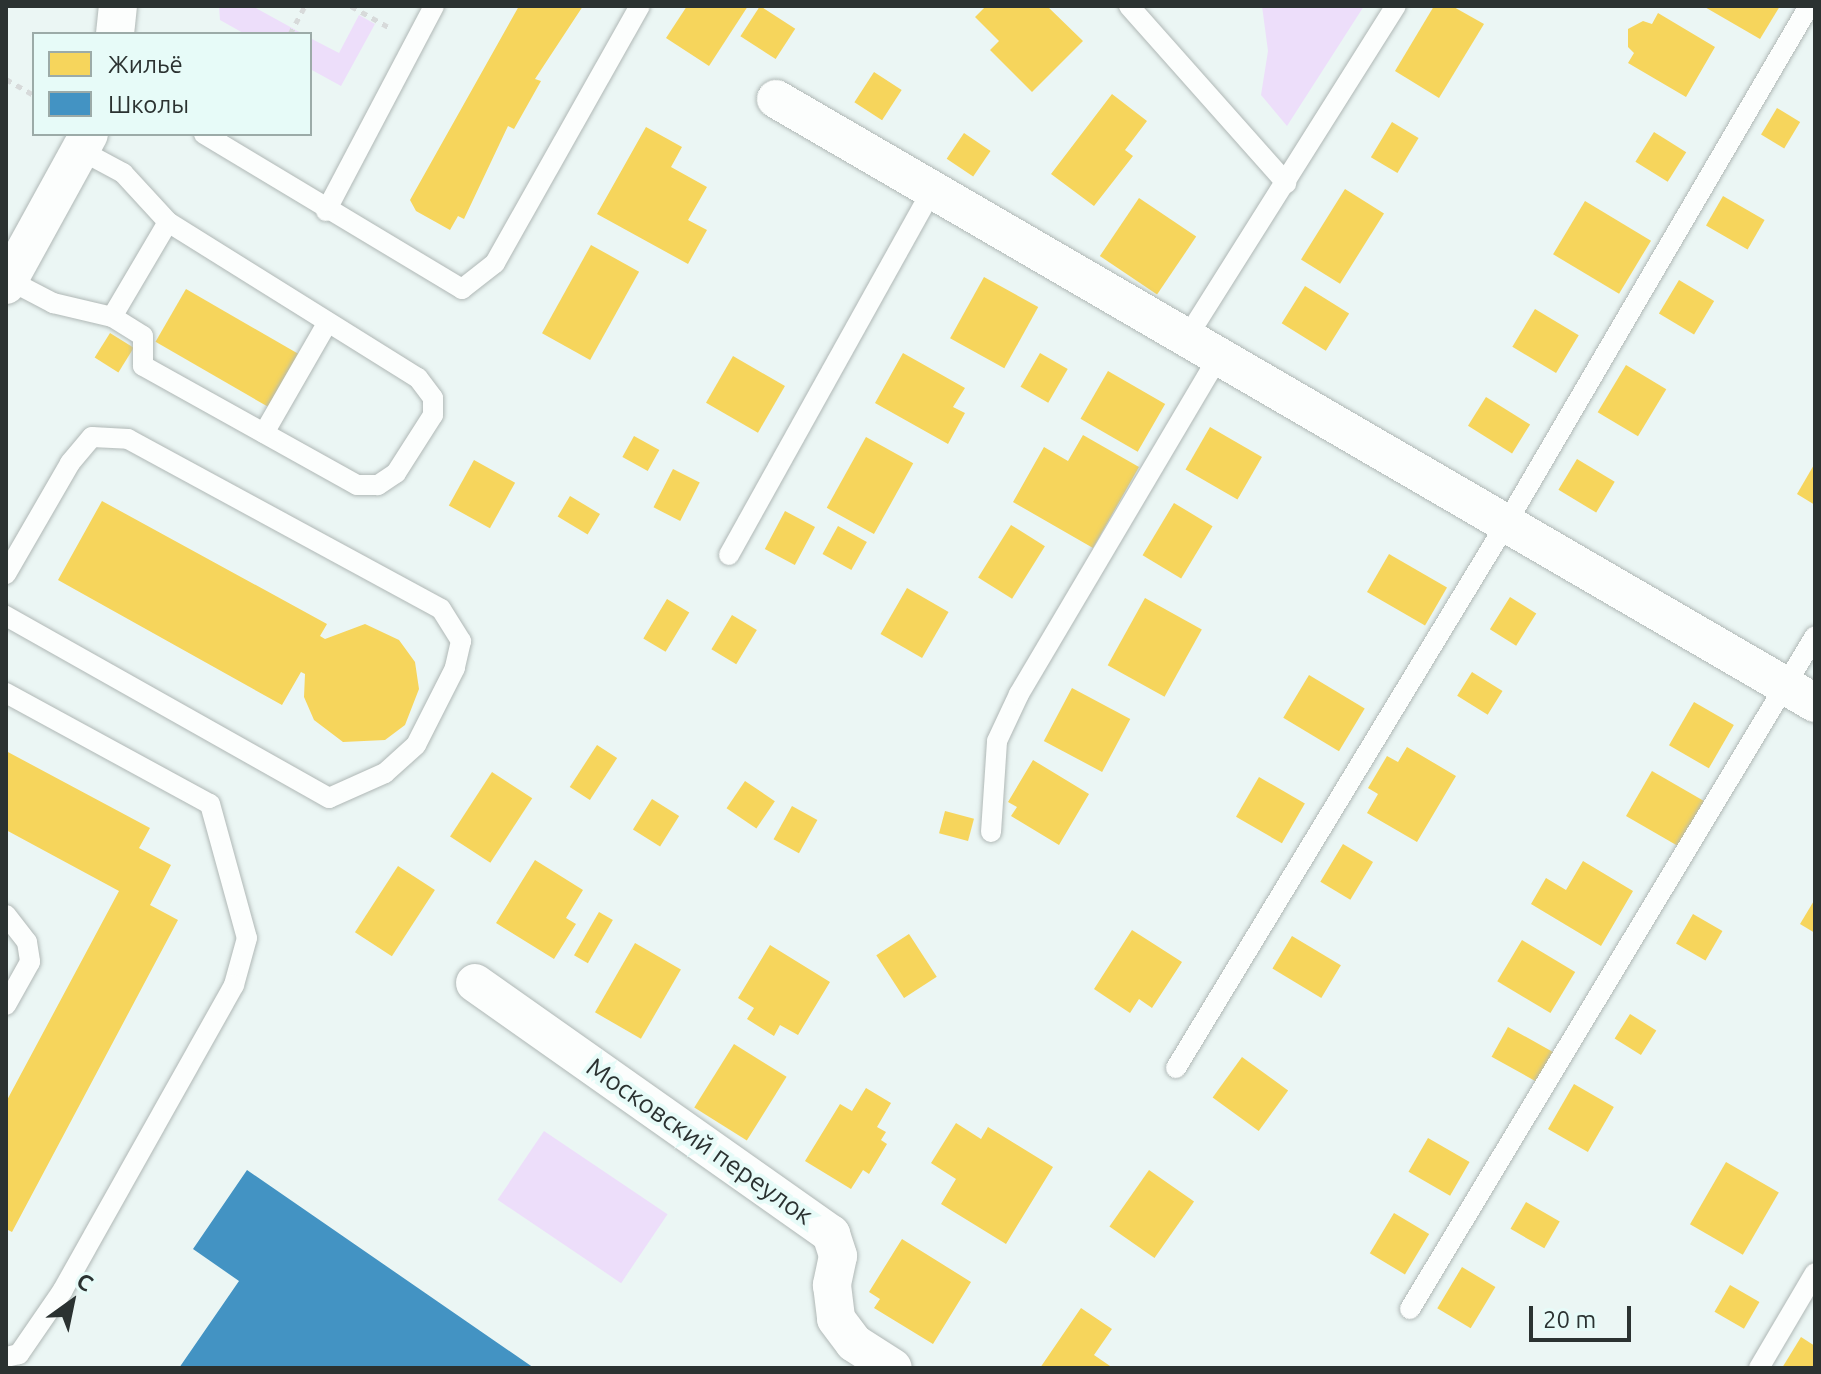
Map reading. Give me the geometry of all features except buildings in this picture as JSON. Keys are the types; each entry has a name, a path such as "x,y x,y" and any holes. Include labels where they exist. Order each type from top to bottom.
{"street":[{"path":"115,32 118,6"},
{"path":"776,99 1800,694"},
{"path":"7,282 86,143"},
{"name":"Московский переулок","path":"475,983 831,1234 838,1256 832,1285 836,1319 854,1343 893,1368"}],"lane":[{"path":"326,211 434,6"},
{"path":"207,136 326,211 462,289 495,263 640,6"},
{"path":"1129,6 1286,183"},
{"path":"991,832 997,741 1019,694 1286,183 1396,6"},
{"path":"1176,1068 1506,524 1809,6"},
{"path":"7,282 53,303 112,317 143,336 143,366 357,485 378,485 396,473 433,415 433,398 418,378 326,325 168,222 123,173 86,143"},
{"path":"729,555 933,189"},
{"path":"112,317 168,222"},
{"path":"264,433 326,325"},
{"path":"6,574 15,539 92,437 128,439 441,609 461,641 455,668 416,745 385,773 329,798 6,616"},
{"path":"1410,1309 1800,694 1815,636"},
{"path":"6,693 210,804 247,938 234,985 63,1290 19,1354 6,1357"},
{"path":"6,915 27,942 30,962 6,1005"},
{"path":"1759,1368 1815,1273"}],"path":[{"path":"291,32 305,6"},
{"path":"351,6 415,42"},
{"path":"6,79 32,94"}],"shaded area":[{"path":"219,6 252,6 299,32 241,32 220,20"},
{"path":"1262,6 1364,6 1287,126 1261,95 1268,51"},
{"path":"359,15 375,24 341,86 312,70 312,39 339,53"},
{"path":"544,1131 668,1214 621,1283 498,1200"}]}
